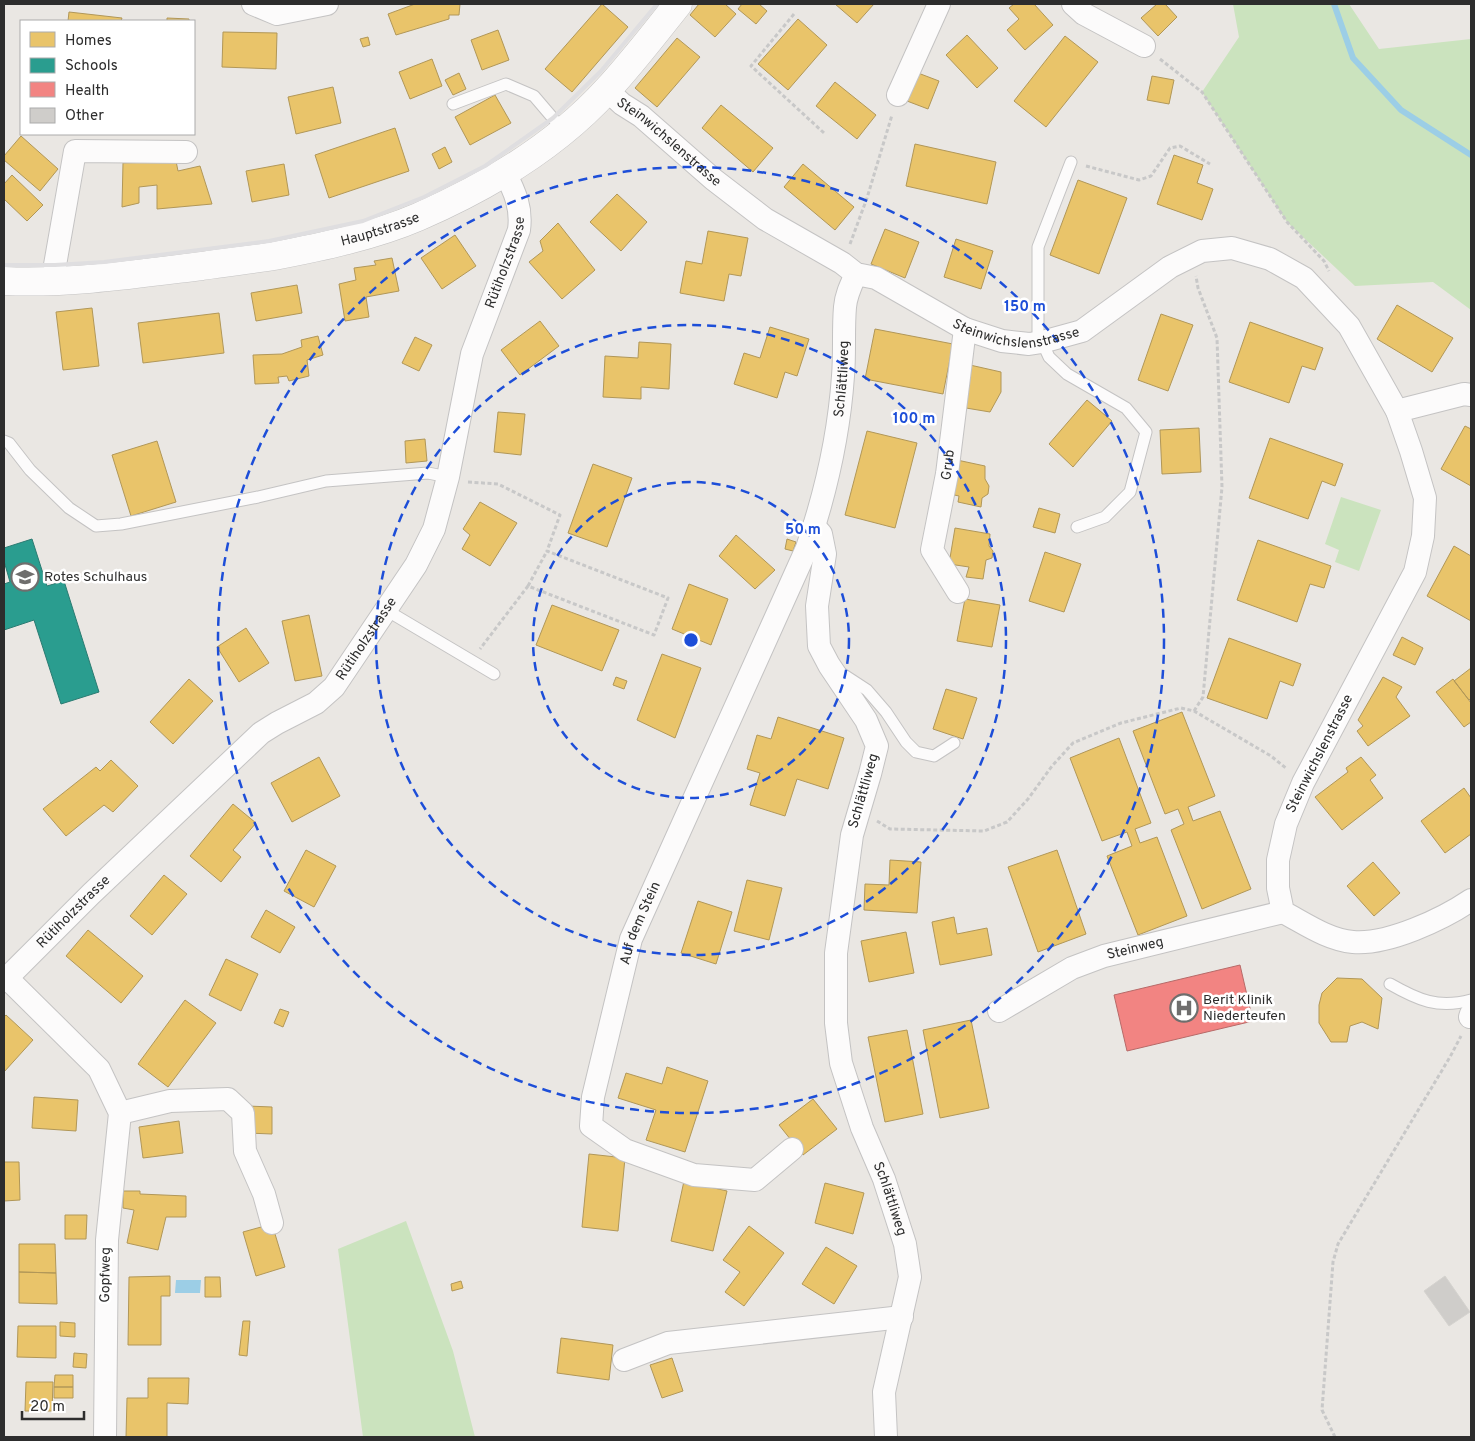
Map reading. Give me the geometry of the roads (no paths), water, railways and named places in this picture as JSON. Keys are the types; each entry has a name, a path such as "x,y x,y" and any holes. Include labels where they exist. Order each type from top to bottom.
{"street":[{"path":"252,4 277,14 327,4"},
{"name":"Hauptstrasse","path":"4,281 56,281 112,276 274,256 346,240 417,217 505,173 563,130 607,90 678,4"},
{"path":"898,95 940,4"},
{"path":"1073,4 1084,14 1144,46"},
{"name":"Steinwichslenstrasse","path":"607,90 622,104 641,116 713,179 765,219 849,269 876,278 965,329 1002,340 1029,344 1082,331 1170,267 1202,251 1232,248 1270,258 1304,278 1348,326 1397,411 1411,451 1425,498 1421,545 1414,572 1303,783 1286,824 1278,860 1278,888 1283,912"},
{"path":"56,281 55,265 75,151 186,152"},
{"name":"Rütiholzstrasse","path":"5,979 91,894 261,733 277,722 316,702 334,687 416,565 434,529 448,477 472,354 489,306 517,240 520,213 518,198 505,173"},
{"name":"Schlättliweg","path":"849,269 848,293 845,306 843,375 836,438 814,526 820,534 825,554 817,606 819,646 829,665 866,720 877,746 852,835 836,953 836,1023 840,1063 862,1128 884,1179 905,1244 910,1277 884,1392 886,1437"},
{"name":"Grub","path":"958,592 932,550 947,474 965,329"},
{"path":"1397,411 1464,394 1471,394"},
{"name":"Auf dem Stein","path":"792,1149 755,1180 694,1175 625,1150 591,1126 594,1097 631,939 807,548 814,526"},
{"path":"1283,912 1326,935 1353,942 1382,940 1425,925 1471,900"},
{"name":"Steinweg","path":"999,1011 1072,968 1104,956 1283,912"},
{"path":"5,979 99,1069 120,1113 170,1101 228,1099 243,1113 245,1151 264,1194 272,1223"},
{"name":"Gopfweg","path":"105,1437 107,1240 120,1113"},
{"path":"624,1360 668,1343 902,1317"}],"lane":[{"path":"453,104 506,84 534,96 563,130"},
{"path":"1070,162 1038,246 1038,333 1049,357 1067,374 1126,408 1146,432 1130,492 1105,517 1077,527"},
{"path":"4,441 9,443 30,470 69,508 96,526 121,524 248,499 326,481 428,473 448,477"},
{"path":"386,610 494,674"},
{"path":"829,665 867,690 886,712 906,742 916,752 934,756 954,744"},
{"path":"1390,984 1409,994 1438,1005 1471,1011"}],"water":[{"path":"176,1280 201,1280 200,1293 175,1293"}],"waterway":[{"path":"1334,4 1353,58 1401,110 1471,155"}],"railway":[{"path":"4,265 55,265 104,262 269,241 363,221 424,197 485,166 553,118 601,71 657,4"}],"place":[{"name":"Rotes Schulhaus","path":"25,577"},
{"name":"Berit Klinik Niederteufen","path":"1184,1008"}]}
